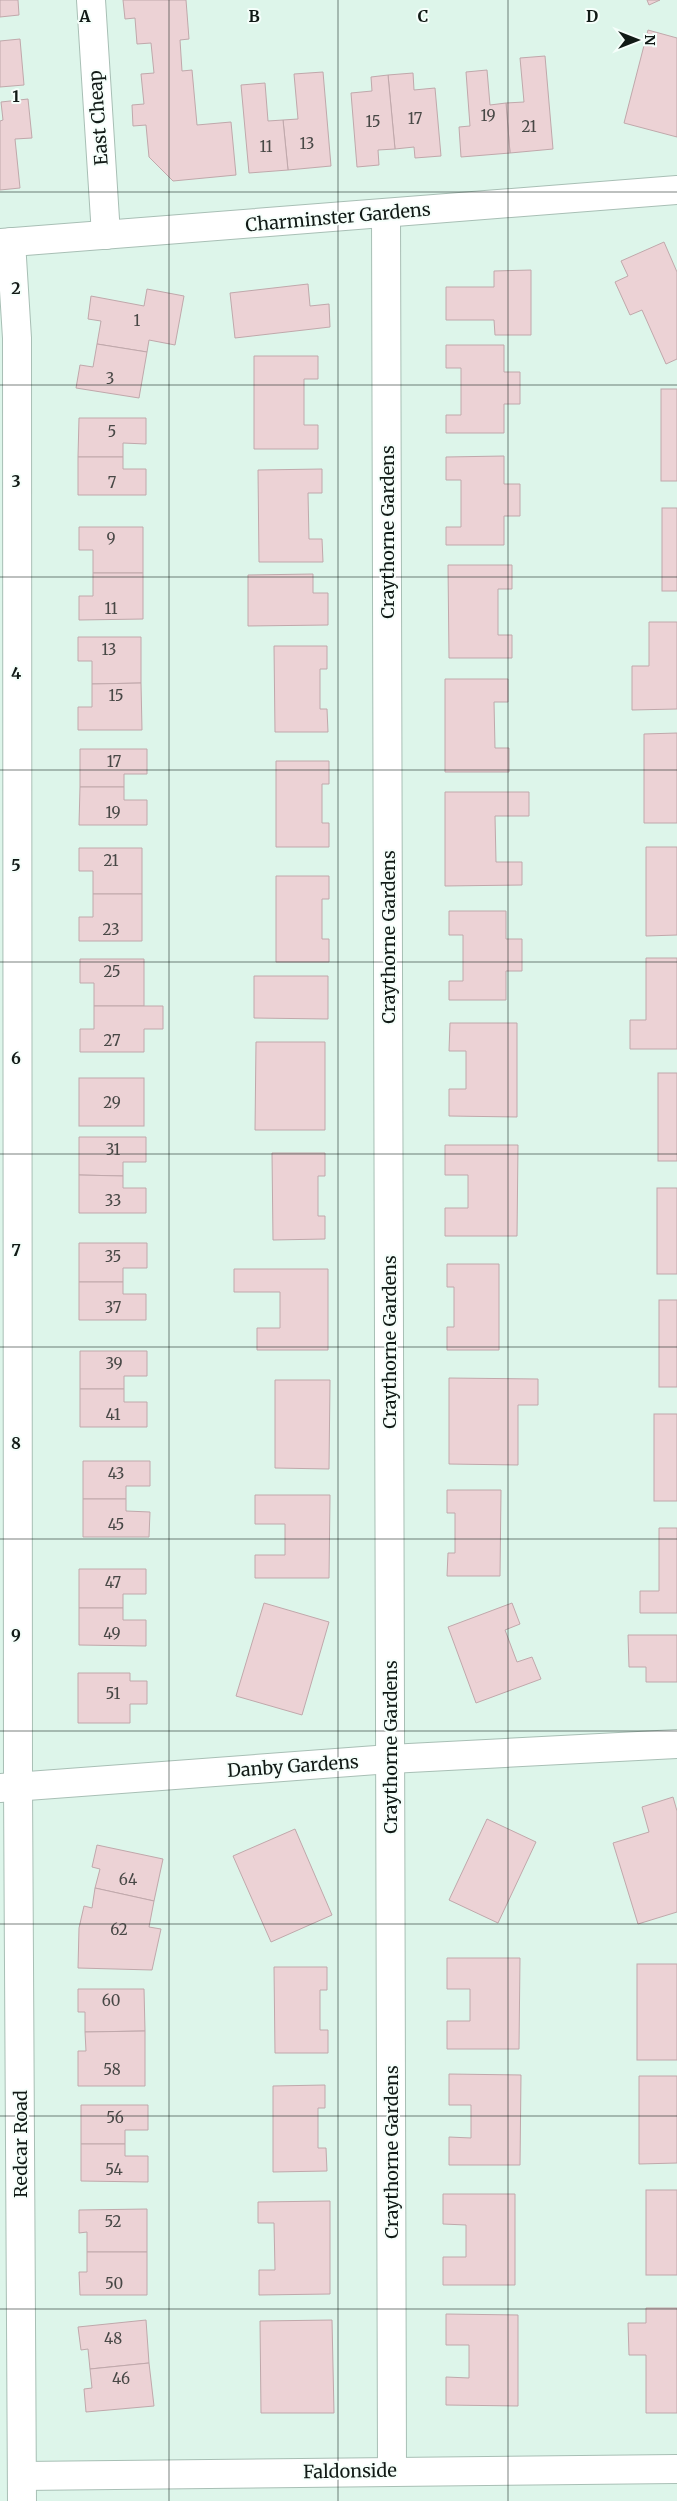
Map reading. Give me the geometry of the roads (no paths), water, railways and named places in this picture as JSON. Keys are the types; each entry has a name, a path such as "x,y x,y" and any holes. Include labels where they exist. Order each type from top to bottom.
{"street":[{"name":"East Cheap","path":"91,0 106,235"},
{"name":"Charminster Gardens","path":"6,243 677,190"},
{"name":"Craythorne Gardens","path":"386,213 392,2470"},
{"name":"Redcar Road","path":"6,243 17,338 9,1787 22,2488"},
{"name":"Danby Gardens","path":"9,1787 390,1758 677,1744"},
{"name":"Faldonside","path":"22,2488 392,2470 677,2469"}]}
